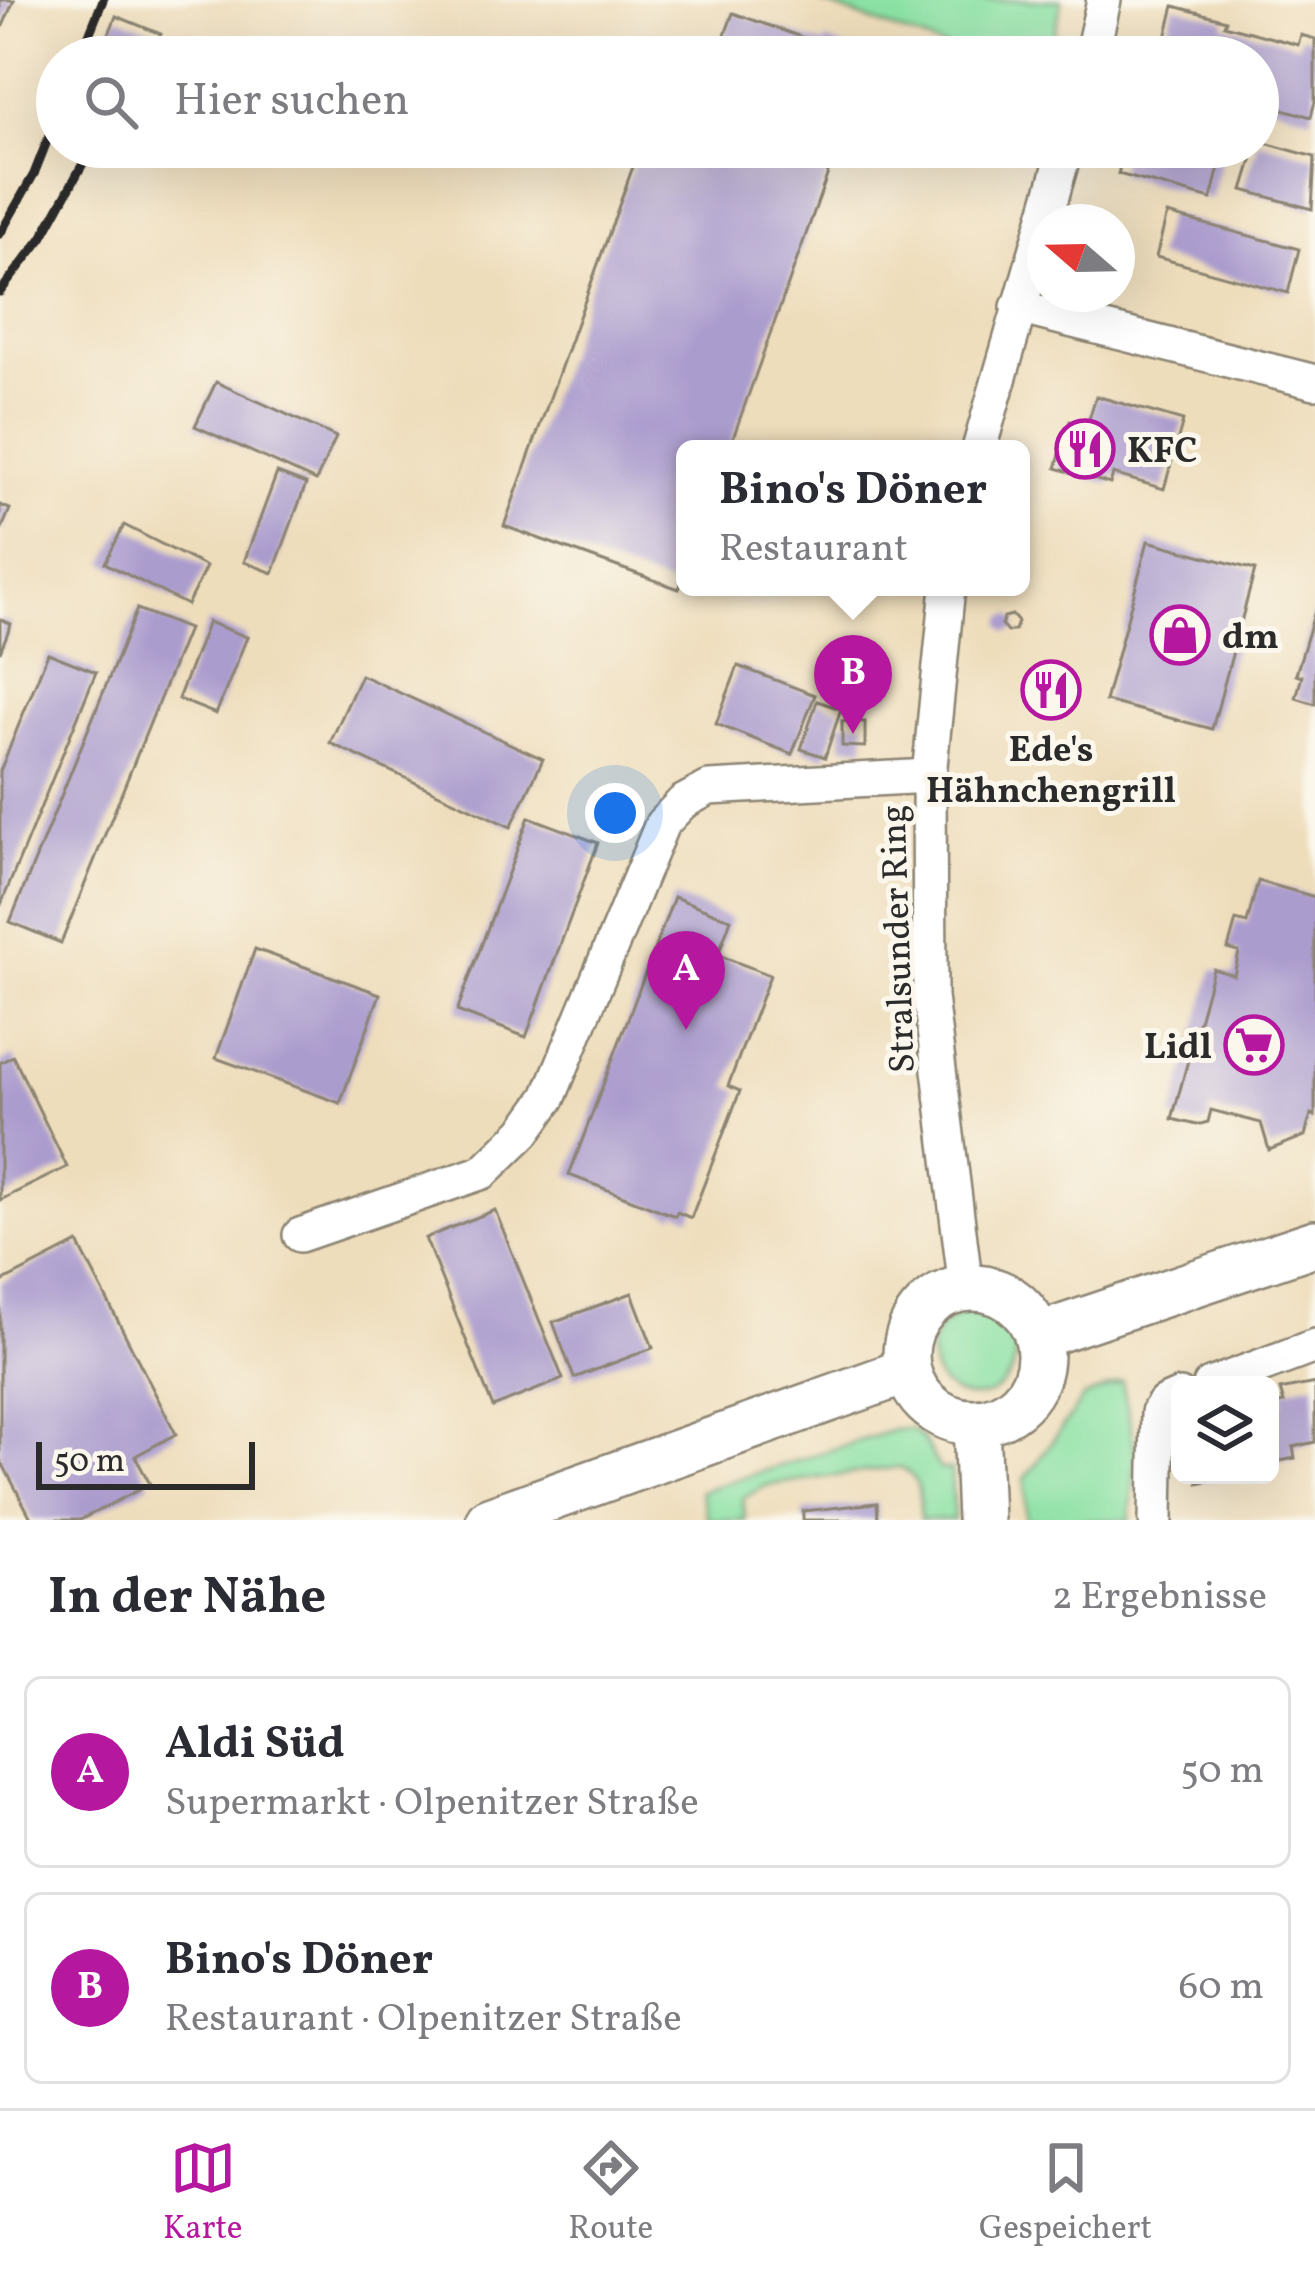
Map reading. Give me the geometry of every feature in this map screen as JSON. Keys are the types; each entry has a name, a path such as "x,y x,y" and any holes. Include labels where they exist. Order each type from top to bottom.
{"main road":[{"path":"1038,1336 1315,1243"},
{"path":"965,1288 983,1288 1008,1297 1027,1315 1038,1336 1040,1365 1031,1390 1002,1416 976,1423 950,1419 928,1405 907,1371 906,1345 915,1320 933,1301 965,1288"},
{"path":"490,1520 907,1371"},
{"path":"976,1423 980,1520"}],"street":[{"path":"1096,36 1104,0"},
{"path":"981,440 1060,168"},
{"path":"1018,307 1315,382"},
{"name":"Stralsunder Ring","path":"947,596 929,776 930,997 965,1288"},
{"path":"300,1235 483,1172 524,1132 549,1097 662,824 682,802 709,788 929,776"},
{"path":"1234,1376 1315,1346"},
{"path":"1156,1520 1157,1415 1171,1400"}],"green space":[{"path":"814,0 1062,0 1054,36 913,36"},
{"path":"973,1313 1002,1326 1015,1355 1002,1384 973,1397 944,1384 931,1355 944,1326"},
{"path":"1122,1382 1136,1454 1130,1520 1026,1520 1025,1479 1084,1397"},
{"path":"911,1429 922,1438 940,1469 951,1470 954,1520 920,1520 916,1483 900,1467 768,1485 743,1498 745,1520 708,1520 700,1491 894,1430"}],"building":[{"path":"0,0 14,0 0,33"},
{"path":"1174,6 1265,36 1166,36"},
{"path":"733,13 798,36 725,36"},
{"path":"116,16 161,34 160,36 108,36"},
{"path":"1301,35 1315,39 1311,117 1279,108 1279,40 1298,45"},
{"path":"1279,147 1315,157 1312,209 1243,190 1250,168 1279,168"},
{"path":"632,168 830,168 732,440 676,440 676,588 504,526"},
{"path":"1120,168 1219,168 1211,199 1118,174"},
{"path":"1167,214 1299,249 1288,293 1156,257"},
{"path":"216,382 336,437 316,481 195,426"},
{"path":"1096,396 1183,421 1164,489 1113,474 1110,484 1056,468 1070,421 1087,426"},
{"path":"277,473 306,484 273,573 244,562"},
{"path":"0,505 10,509 0,533"},
{"path":"124,525 206,567 187,605 105,563"},
{"name":"dm","path":"1148,541 1255,570 1212,729 1105,701"},
{"path":"137,609 188,629 61,943 10,922"},
{"path":"1315,611 1315,704 1296,698 1302,676 1296,674"},
{"path":"1012,615 1018,622 1015,630 1007,632 1001,625 1004,617"},
{"path":"0,619 11,624 0,652"},
{"path":"208,622 247,637 216,714 178,699"},
{"path":"48,653 96,672 0,907 0,771"},
{"path":"738,666 815,695 792,754 716,724"},
{"path":"361,675 543,759 511,827 330,743"},
{"name":"Ede's Hähnchengrill","path":"1039,679 1064,679 1064,701 1038,700"},
{"path":"817,701 841,709 825,757 801,749"},
{"path":"842,721 865,722 865,747 842,746"},
{"path":"529,817 598,843 526,1037 457,1011"},
{"name":"Lidl","path":"1258,881 1315,897 1315,1116 1311,1114 1305,1136 1269,1150 1261,1123 1211,1110 1208,1122 1197,1125 1172,1119 1213,969 1234,975 1239,952 1228,949 1236,920 1247,923"},
{"path":"674,897 731,919 718,955 770,975 728,1086 740,1091 691,1218 569,1175"},
{"path":"255,949 380,994 340,1103 216,1058"},
{"path":"13,1056 67,1167 0,1200 0,1063"},
{"path":"495,1210 563,1379 493,1407 425,1238"},
{"path":"78,1243 176,1434 135,1456 150,1484 80,1520 32,1520 0,1459 0,1283"},
{"path":"632,1293 653,1348 574,1378 553,1322"},
{"path":"1315,1383 1315,1442 1293,1447 1295,1458 1279,1461 1279,1404 1284,1403 1280,1390"},
{"path":"877,1503 878,1520 803,1520 803,1511"}],"railway":[{"path":"88,36 103,0"},
{"path":"0,234 36,168"},
{"path":"0,292 42,238 81,168"}],"place":[{"name":"KFC","path":"1085,449"},
{"name":"dm","path":"1180,635"},
{"name":"Ede's Hähnchengrill","path":"1051,690"},
{"name":"Bino's Döner","path":"853,734"},
{"name":"Aldi Süd","path":"686,1030"},
{"name":"Lidl","path":"1254,1045"}]}
